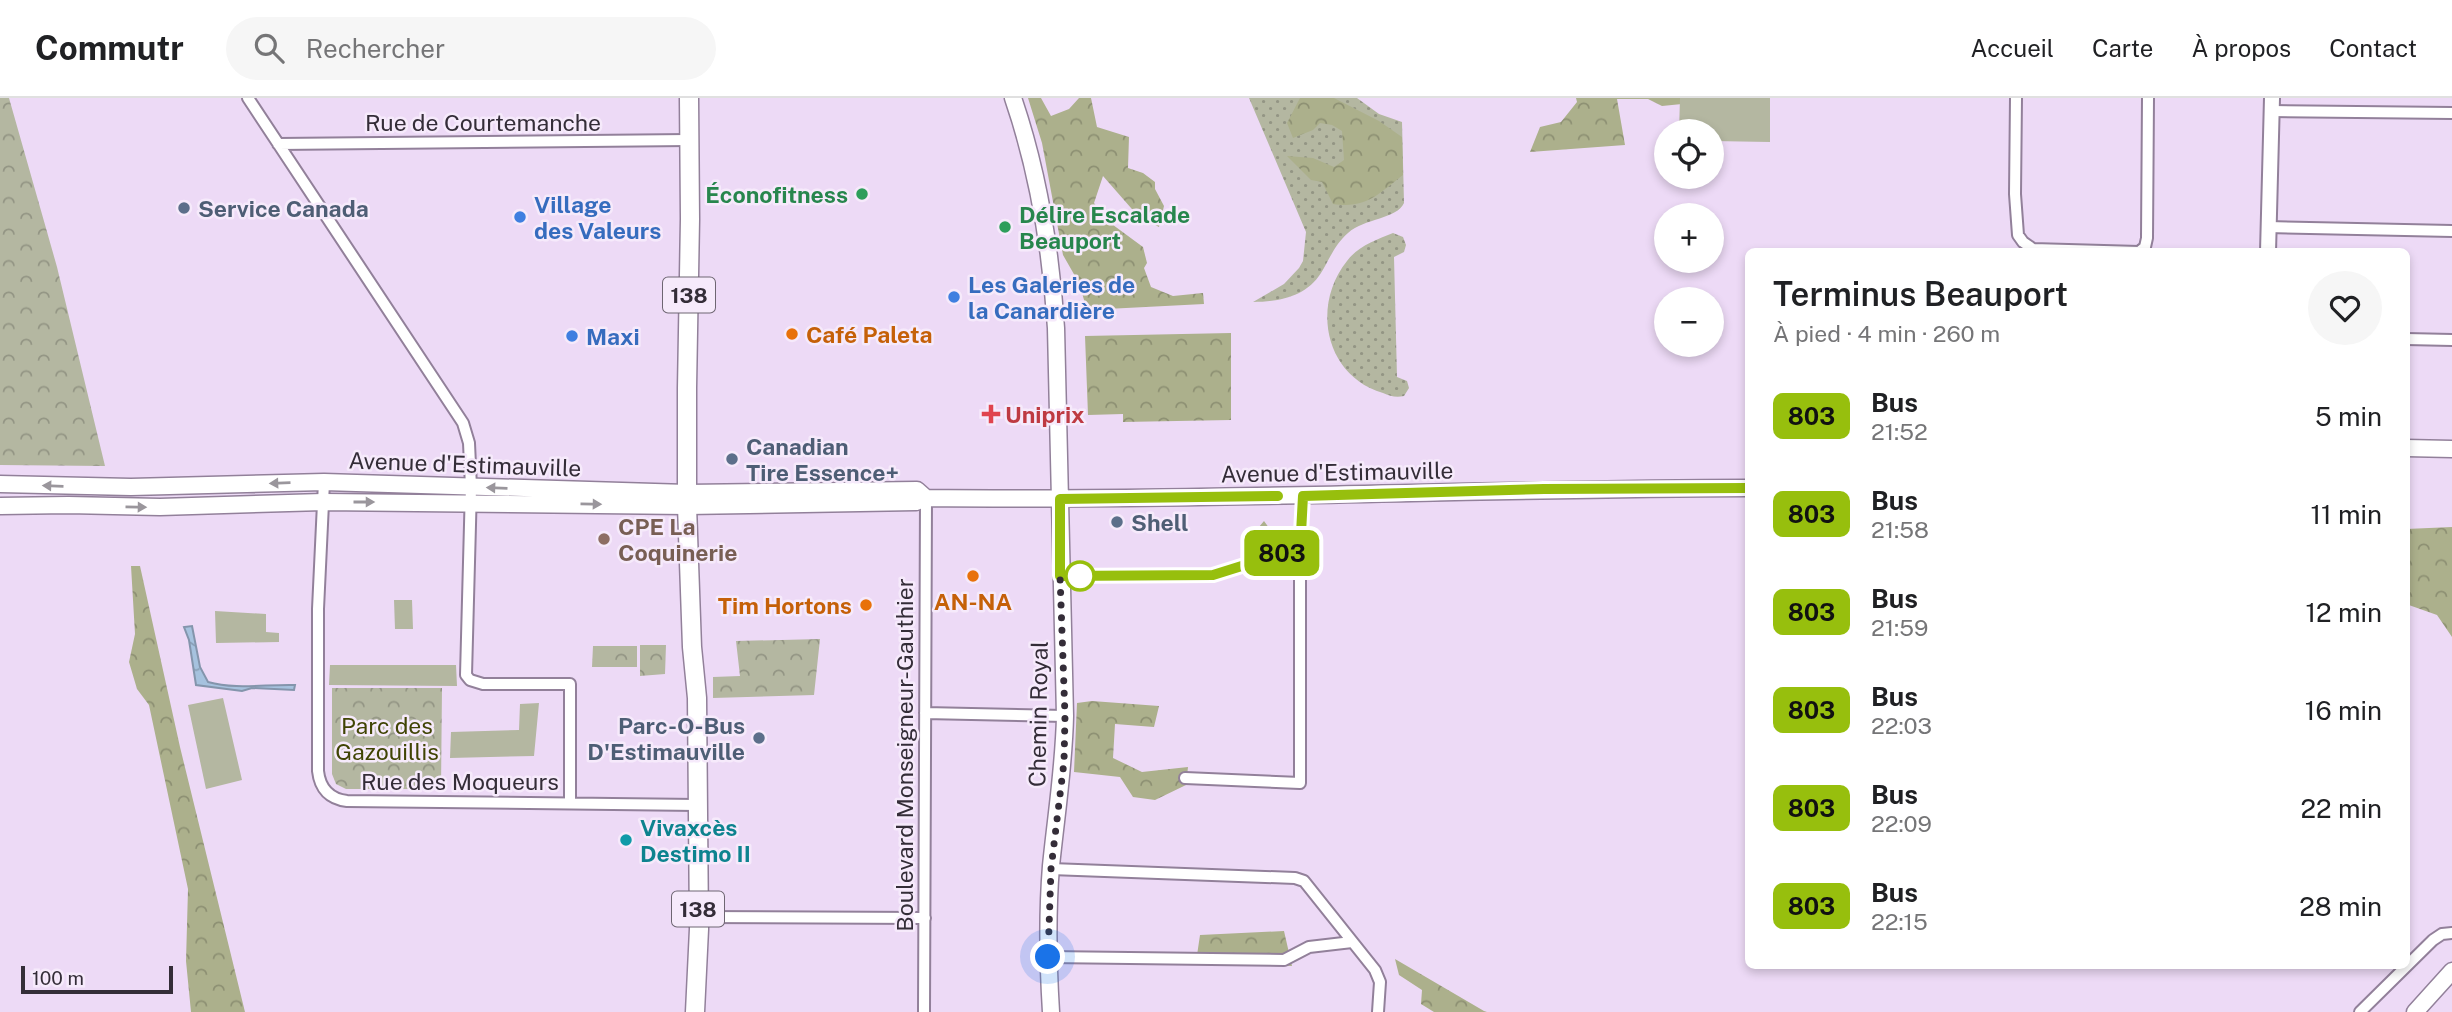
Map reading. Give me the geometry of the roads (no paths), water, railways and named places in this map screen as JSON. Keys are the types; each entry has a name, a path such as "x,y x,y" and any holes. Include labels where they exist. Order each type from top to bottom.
{"main road":[{"name":"138","path":"689,98 687,500 696,698 698,917 695,1012"},
{"name":"Chemin Royal","path":"1013,98 1030,159 1054,289 1065,716 1064,762 1051,869 1048,957 1051,1012"},
{"path":"2410,449 2452,449"},
{"name":"Avenue d'Estimauville","path":"0,484 131,487 324,482 470,495 687,500 917,490 926,498 1060,499 1544,489 1745,488"},
{"name":"Avenue d'Estimauville","path":"0,506 160,507 470,495"},
{"path":"2415,1012 2452,971"}],"street":[{"path":"248,98 463,423 469,443 470,495 466,675 470,680 483,684 570,684 570,803"},
{"path":"2016,98 2015,194 2018,235 2023,243 2031,248"},
{"path":"2144,248 2147,238 2148,98"},
{"path":"2268,248 2272,104 2452,113"},
{"name":"Rue de Courtemanche","path":"278,144 689,140"},
{"path":"2268,227 2452,231"},
{"path":"2410,339 2452,340"},
{"name":"Rue des Moqueurs","path":"324,482 318,610 318,771 325,791 343,801 697,805"},
{"path":"1185,778 1300,783 1300,552 1303,496"},
{"name":"Boulevard Monseigneur-Gauthier","path":"924,1012 926,498"},
{"path":"925,713 1065,716"},
{"path":"1051,869 1295,878 1304,881 1376,970 1380,982 1378,1012"},
{"path":"698,917 925,918"},
{"path":"2410,963 2433,940 2442,934 2452,933"},
{"path":"1048,957 1284,960 1309,947 1352,942"},
{"path":"2360,1012 2404,969"}],"water":[{"path":"192,626 200,667 208,682 240,686 295,685 294,690 252,688 242,691 196,685 189,640 184,627"}],"place":[{"name":"Éconofitness","path":"862,194"},
{"name":"Service Canada","path":"184,208"},
{"name":"Village des Valeurs","path":"520,217"},
{"name":"Délire Escalade Beauport","path":"1005,227"},
{"name":"Les Galeries de la Canardière","path":"954,297"},
{"name":"Café Paleta","path":"792,334"},
{"name":"Maxi","path":"572,336"},
{"name":"Uniprix","path":"991,414"},
{"name":"Canadian Tire Essence+","path":"732,459"},
{"name":"Shell","path":"1117,522"},
{"name":"CPE La Coquinerie","path":"604,539"},
{"name":"AN-NA","path":"973,576"},
{"name":"Tim Hortons","path":"866,605"},
{"name":"Parc-O-Bus D'Estimauville","path":"759,738"},
{"name":"Vivaxcès Destimo II","path":"626,840"}],"park label":[{"name":"Parc des Gazouillis","path":"387,738"}]}
